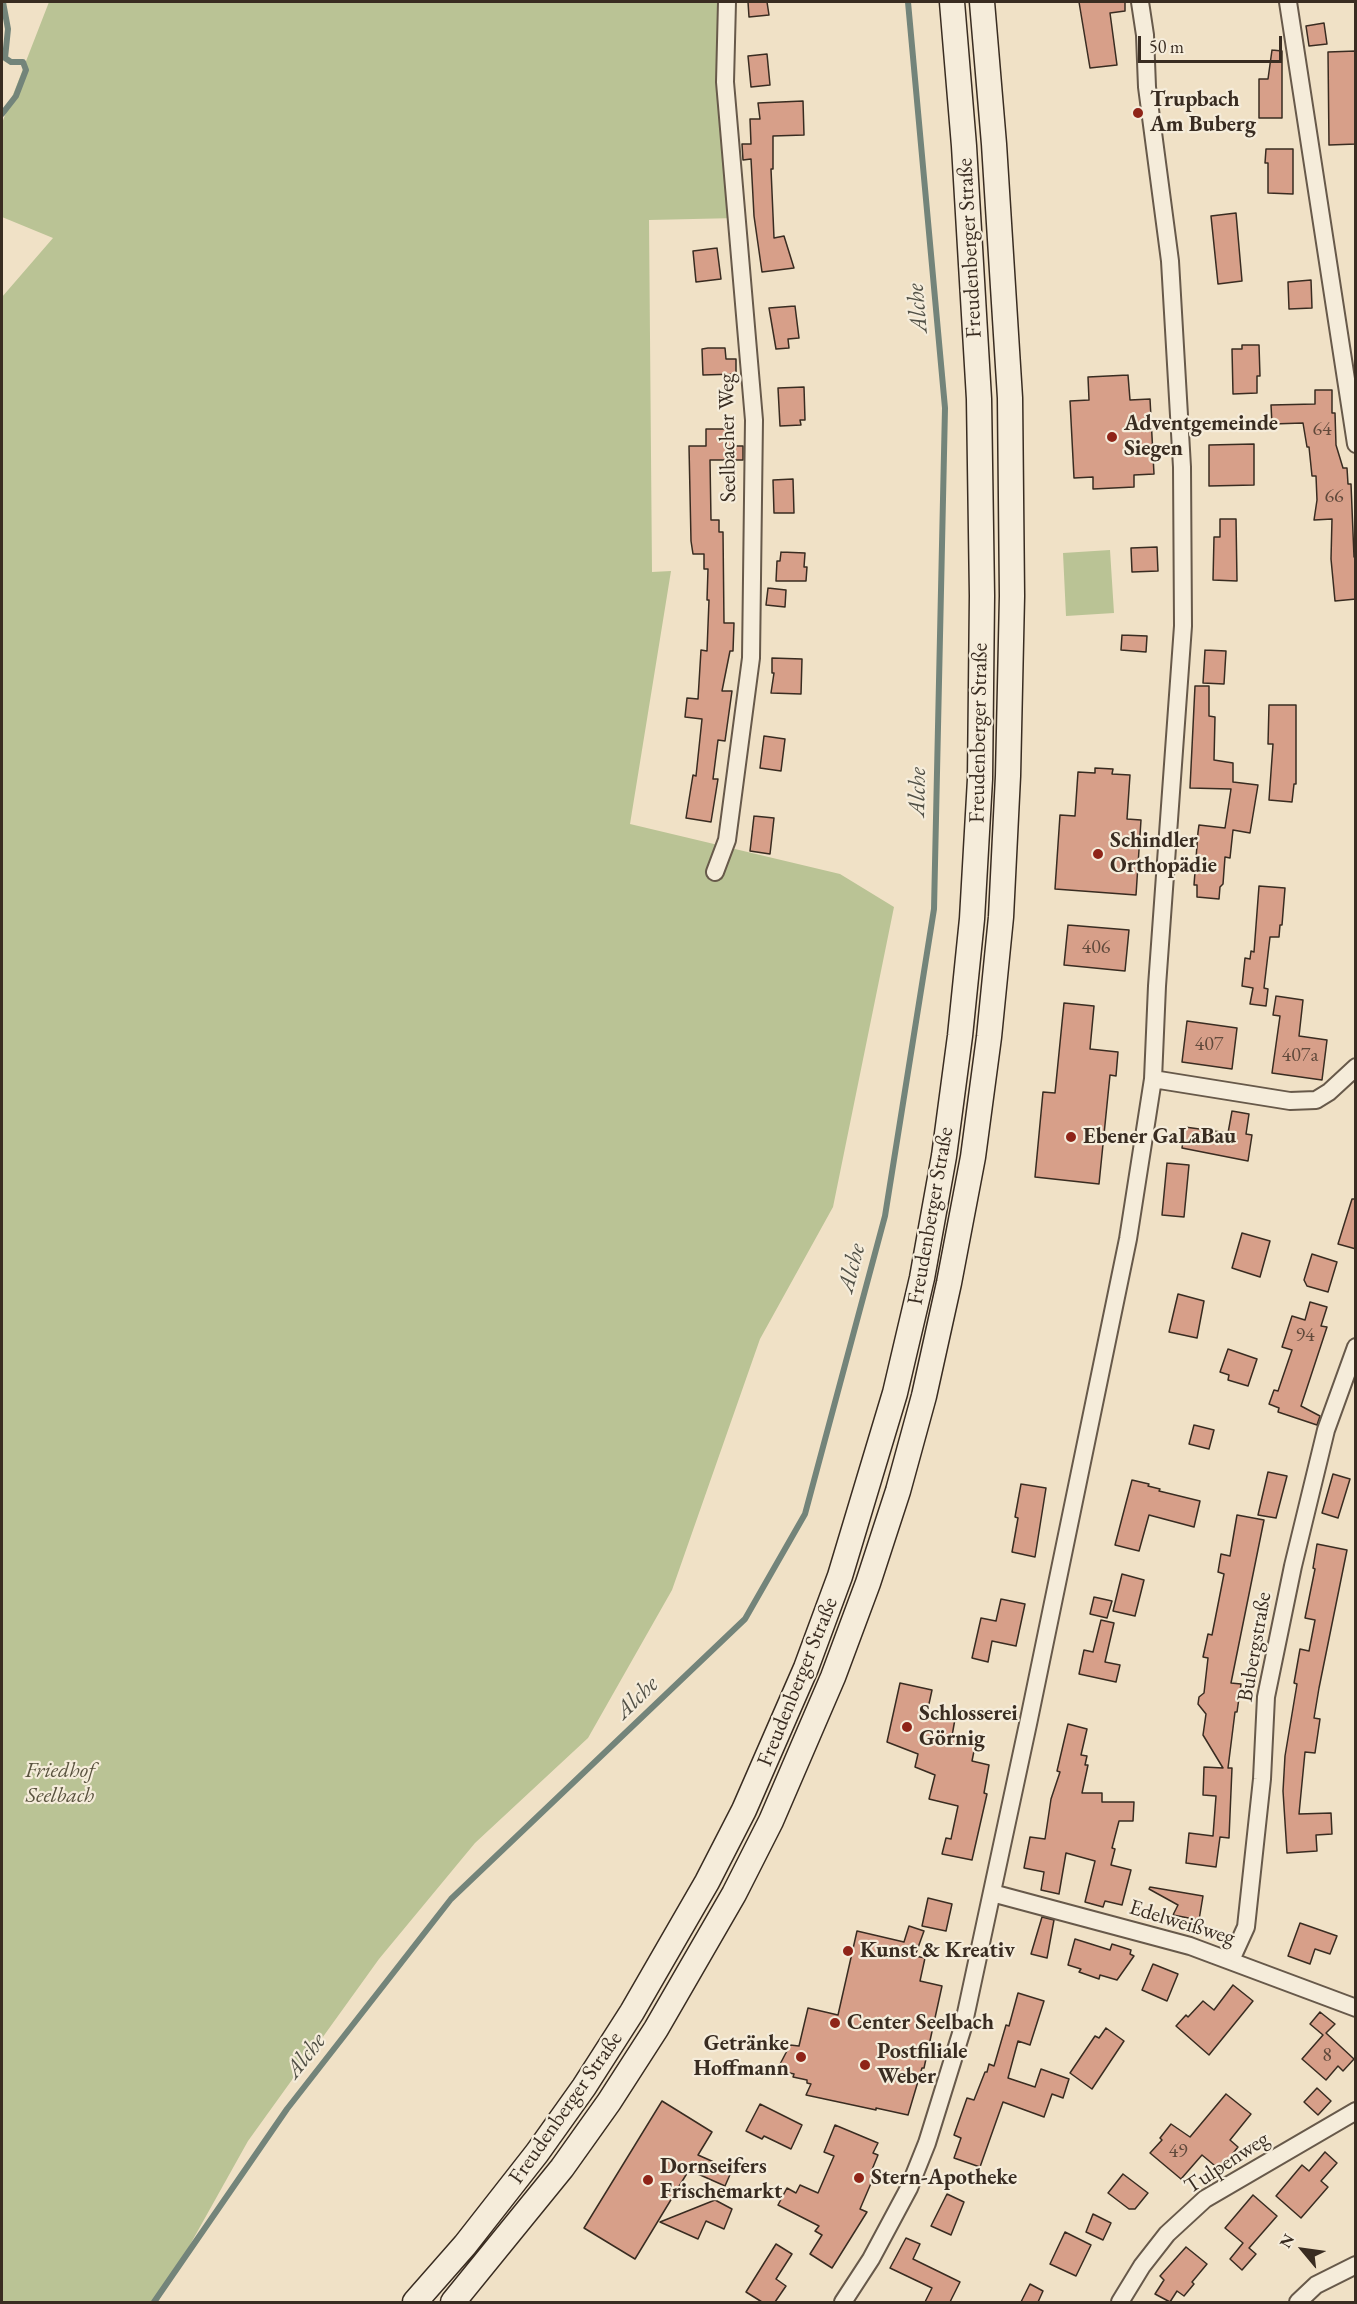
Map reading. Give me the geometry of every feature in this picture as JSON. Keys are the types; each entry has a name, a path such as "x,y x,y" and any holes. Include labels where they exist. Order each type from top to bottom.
{"main road":[{"name":"Freudenberger Straße","path":"415,2302 465,2245 537,2153 584,2087 632,2012 707,1882 748,1800 806,1668 840,1576 895,1393 922,1278 944,1156 960,1036 972,919 980,779 982,596 979,399 964,146 952,2"},
{"name":"Freudenberger Straße","path":"453,2302 562,2168 609,2102 656,2029 734,1894 771,1821 834,1677 885,1532 924,1396 949,1283 976,1135 1001,917 1008,776 1012,596 1010,398 994,144 982,2"}],"street":[{"name":"Seelbacher Weg","path":"716,872 727,840 752,658 754,420 725,82 728,2"},
{"path":"843,2302 870,2259 909,2188 927,2143 963,2027 1128,1239 1153,1079 1157,986 1183,626 1182,467 1170,261 1147,87 1145,35 1140,2"},
{"path":"1288,2 1356,444"},
{"path":"1153,1079 1290,1101 1316,1100 1329,1092 1356,1067"},
{"name":"Bubergstraße","path":"1230,1960 1246,1926 1262,1779 1266,1697 1293,1566 1326,1430 1356,1347"},
{"name":"Edelweißweg","path":"992,1893 1190,1946 1356,2008"},
{"name":"Tulpenweg","path":"1120,2302 1142,2266 1167,2234 1205,2199 1356,2111"},
{"path":"1298,2302 1316,2285 1356,2265"}],"green space":[{"name":"Friedhof Seelbach","path":"49,2 727,2 737,218 649,220 652,572 671,571 630,824 840,874 894,907 833,1207 760,1339 672,1590 588,1738 475,1843 379,1959 248,2141 158,2302 2,2302 2,297 53,238 2,217 2,123"},
{"path":"1110,550 1114,613 1066,616 1063,553"}],"building":[{"path":"748,2 767,2 769,15 749,17"},
{"path":"1079,2 1125,2 1125,11 1110,13 1117,65 1090,68"},
{"path":"1324,23 1327,44 1309,46 1306,26"},
{"path":"1272,50 1282,51 1282,118 1259,118 1259,79 1268,79"},
{"path":"1356,51 1356,144 1329,145 1328,52"},
{"path":"767,54 770,85 751,87 748,56"},
{"path":"803,101 804,135 773,136 773,169 771,169 774,238 784,236 794,268 762,272 754,216 751,159 743,160 742,144 751,144 750,119 760,119 758,103"},
{"path":"1266,149 1293,149 1293,194 1268,193"},
{"path":"1236,213 1242,281 1218,284 1211,216"},
{"path":"717,248 721,279 696,282 693,251"},
{"path":"1311,280 1312,308 1289,309 1288,282"},
{"path":"795,306 799,338 788,339 789,348 776,349 769,308"},
{"path":"1242,345 1259,345 1260,376 1257,376 1257,393 1233,394 1232,349 1242,349"},
{"path":"725,348 726,359 736,359 736,374 703,375 702,349"},
{"name":"Adventgemeinde Siegen","path":"1128,375 1130,400 1150,399 1154,474 1134,475 1134,487 1093,489 1093,477 1074,478 1070,401 1089,400 1088,377"},
{"path":"804,387 805,420 800,420 801,425 780,426 778,388"},
{"path":"1315,390 1332,390 1336,445 1343,468 1347,468 1348,484 1351,484 1354,557 1356,557 1356,599 1335,601 1331,559 1332,519 1314,520 1317,500 1316,476 1312,476 1309,447 1307,447 1303,423 1272,424 1271,405 1315,404"},
{"path":"706,429 732,429 732,446 743,446 743,460 710,460 711,520 719,520 719,532 723,532 724,623 734,623 733,651 730,651 722,691 732,691 725,741 718,740 713,779 718,779 711,822 686,818 693,775 696,776 702,719 685,717 687,698 698,699 701,650 707,651 709,600 707,600 708,569 704,569 704,554 693,554 691,541 689,446 706,446"},
{"path":"1254,444 1254,485 1209,486 1209,445"},
{"path":"793,479 794,513 774,513 773,480"},
{"path":"1220,519 1236,519 1237,581 1213,580 1214,537 1220,537"},
{"path":"1157,547 1158,571 1132,572 1131,548"},
{"path":"781,552 805,553 806,581 776,581 777,561 780,561"},
{"path":"768,588 786,590 785,607 766,605"},
{"path":"1122,635 1147,636 1146,652 1121,650"},
{"path":"1205,650 1226,651 1224,684 1203,683"},
{"path":"772,658 802,659 801,694 771,693 774,673 772,673"},
{"path":"1195,686 1209,686 1209,716 1215,717 1214,760 1233,763 1233,782 1258,785 1250,833 1233,830 1230,858 1225,857 1223,884 1220,887 1219,899 1197,897 1197,885 1194,885 1198,832 1199,825 1225,828 1231,789 1190,788"},
{"path":"1269,705 1296,705 1296,784 1294,784 1292,802 1269,800 1273,744 1268,744"},
{"path":"764,736 785,739 781,771 760,768"},
{"name":"Schindler Orthopädie","path":"1095,768 1113,769 1112,774 1130,775 1127,819 1141,820 1136,895 1055,889 1060,815 1075,816 1078,772 1095,773"},
{"path":"754,816 774,818 770,854 750,851"},
{"path":"1259,886 1285,888 1279,937 1270,937 1264,988 1268,989 1266,1006 1250,1004 1253,988 1242,986 1245,958 1250,959 1251,951 1254,952"},
{"path":"1068,925 1129,930 1125,971 1064,965"},
{"path":"1276,996 1303,1000 1299,1036 1327,1040 1322,1080 1272,1073 1280,1016 1273,1015"},
{"path":"1064,1003 1094,1006 1090,1049 1118,1052 1116,1076 1110,1075 1099,1184 1035,1177 1043,1092 1055,1093"},
{"path":"1187,1021 1237,1028 1232,1069 1182,1062"},
{"path":"1232,1111 1249,1114 1246,1134 1252,1135 1248,1161 1182,1148 1185,1127 1228,1133"},
{"path":"1167,1163 1189,1165 1184,1217 1162,1215"},
{"path":"1352,1199 1356,1199 1356,1249 1338,1244"},
{"path":"1242,1233 1270,1241 1260,1277 1232,1268"},
{"path":"1312,1254 1337,1262 1328,1292 1307,1286 1304,1280"},
{"path":"1178,1294 1204,1301 1197,1338 1169,1332"},
{"path":"1310,1302 1327,1307 1321,1326 1327,1327 1301,1406 1320,1416 1317,1425 1278,1412 1279,1408 1269,1404 1274,1390 1278,1391 1292,1350 1282,1347 1292,1316 1305,1320"},
{"path":"1228,1349 1257,1359 1248,1386 1228,1380 1229,1375 1220,1372"},
{"path":"1194,1425 1214,1430 1209,1449 1189,1444"},
{"path":"1268,1472 1287,1476 1276,1518 1258,1515"},
{"path":"1333,1474 1350,1479 1338,1518 1322,1513"},
{"path":"1132,1480 1149,1484 1148,1486 1160,1489 1159,1491 1200,1501 1194,1527 1149,1515 1139,1551 1115,1545"},
{"path":"1021,1484 1046,1488 1035,1557 1012,1552"},
{"path":"1237,1515 1264,1520 1231,1683 1241,1684 1228,1768 1232,1768 1229,1838 1220,1837 1216,1867 1186,1863 1189,1833 1213,1836 1216,1796 1203,1795 1204,1767 1223,1768 1203,1735 1206,1714 1198,1704 1199,1697 1204,1693 1208,1658 1203,1657 1208,1634 1212,1635 1224,1574 1218,1572 1221,1554 1230,1556"},
{"path":"1317,1544 1347,1550 1314,1718 1320,1719 1315,1753 1305,1752 1299,1814 1331,1813 1332,1834 1316,1835 1317,1851 1287,1853 1283,1791 1285,1756 1297,1684 1294,1683 1300,1649 1309,1651 1315,1620 1305,1618 1315,1569 1313,1568"},
{"path":"1122,1574 1144,1580 1135,1616 1113,1611"},
{"path":"1094,1597 1112,1601 1107,1618 1090,1614"},
{"path":"1001,1599 1025,1604 1016,1646 992,1641 988,1662 972,1658 981,1618 996,1621"},
{"path":"1101,1620 1114,1623 1105,1662 1120,1665 1116,1682 1079,1674 1084,1650 1093,1652"},
{"path":"900,1683 932,1690 927,1713 955,1719 952,1736 976,1741 972,1761 989,1765 984,1793 987,1794 972,1860 942,1854 946,1838 951,1839 958,1806 929,1799 935,1775 915,1767 918,1754 887,1742"},
{"path":"1068,1724 1087,1729 1081,1755 1087,1756 1085,1765 1088,1765 1082,1793 1102,1793 1102,1802 1134,1802 1133,1821 1119,1821 1112,1848 1115,1849 1111,1865 1131,1870 1122,1905 1105,1901 1103,1907 1085,1902 1095,1861 1066,1853 1059,1894 1041,1890 1044,1872 1024,1868 1030,1837 1045,1839 1051,1799 1060,1772 1057,1771"},
{"path":"1150,1887 1203,1896 1199,1920 1173,1915 1178,1905 1149,1889"},
{"path":"928,1898 952,1904 946,1931 922,1926"},
{"path":"1042,1917 1054,1920 1047,1958 1031,1954"},
{"path":"1300,1923 1337,1936 1330,1954 1315,1949 1310,1964 1288,1956"},
{"name":"Center Seelbach","path":"909,1926 924,1931 915,1956 925,1958 920,1981 942,1986 924,2068 922,2068 908,2115 806,2095 811,2084 807,2083 807,2080 777,2070 790,2045 799,2046 808,2008 838,2015 857,1931 904,1942"},
{"path":"1075,1939 1110,1950 1112,1944 1131,1950 1130,1954 1134,1956 1117,1980 1100,1975 1099,1979 1079,1972 1081,1969 1068,1965"},
{"path":"1153,1964 1178,1974 1167,2001 1142,1990"},
{"path":"1233,1985 1253,2001 1209,2055 1176,2026 1203,2001 1214,2010"},
{"path":"1018,1993 1044,2001 1030,2045 1018,2041 1008,2078 1035,2087 1041,2069 1069,2079 1063,2098 1052,2094 1044,2117 1003,2102 980,2167 954,2158 961,2138 954,2135 967,2098 974,2100 989,2064 994,2066"},
{"path":"1320,2012 1335,2024 1326,2033 1354,2059 1343,2071 1338,2066 1326,2080 1302,2059 1323,2035 1310,2024"},
{"path":"1106,2028 1124,2041 1092,2089 1070,2073 1095,2036 1099,2038"},
{"path":"1317,2088 1331,2101 1318,2115 1304,2102"},
{"path":"1226,2094 1251,2114 1230,2140 1238,2147 1220,2170 1202,2155 1181,2179 1150,2153 1162,2140 1160,2138 1171,2124 1190,2137"},
{"name":"Dornseifers Frischemarkt","path":"662,2101 712,2132 698,2155 732,2170 725,2186 689,2170 635,2259 584,2228"},
{"path":"760,2104 802,2125 791,2149 764,2136 762,2139 746,2131"},
{"path":"835,2125 878,2143 873,2153 878,2155 871,2172 875,2174 860,2209 867,2212 832,2268 810,2254 822,2235 815,2231 819,2226 778,2205 787,2188 796,2193 800,2185 818,2193 834,2156 824,2152"},
{"path":"1325,2152 1337,2163 1321,2181 1328,2187 1301,2218 1276,2196 1302,2165 1309,2171"},
{"path":"1123,2174 1148,2193 1135,2209 1129,2209 1108,2193"},
{"path":"947,2194 964,2202 951,2235 931,2226"},
{"path":"1253,2195 1277,2216 1249,2248 1256,2254 1242,2270 1230,2259 1243,2243 1225,2228"},
{"path":"715,2200 732,2209 724,2229 706,2221 698,2239 660,2222"},
{"path":"1093,2214 1111,2223 1103,2240 1086,2232"},
{"path":"1065,2232 1091,2245 1076,2276 1050,2264"},
{"path":"906,2238 920,2244 913,2259 960,2282 950,2302 925,2302 932,2288 890,2268"},
{"path":"776,2244 792,2254 776,2279 786,2286 775,2302 762,2302 746,2292"},
{"path":"1186,2247 1207,2264 1184,2296 1177,2291 1170,2302 1155,2294 1164,2280 1160,2276"},
{"path":"1030,2284 1043,2291 1038,2302 1021,2302"}],"waterway":[{"path":"2,114 16,96 26,70 23,62 11,62 5,58 8,29 3,2"},
{"name":"Alche","path":"154,2302 287,2109 451,1899 745,1619 805,1514 885,1216 934,909 945,408 908,2"}],"place":[{"name":"Trupbach Am Buberg","path":"1138,113"},
{"name":"Adventgemeinde Siegen","path":"1112,437"},
{"name":"Schindler Orthopädie","path":"1098,854"},
{"name":"Ebener GaLaBau","path":"1071,1137"},
{"name":"Schlosserei Görnig","path":"907,1727"},
{"name":"Kunst & Kreativ","path":"848,1951"},
{"name":"Center Seelbach","path":"835,2023"},
{"name":"Getränke Hoffmann","path":"801,2057"},
{"name":"Postfiliale Weber","path":"865,2065"},
{"name":"Stern-Apotheke","path":"859,2178"},
{"name":"Dornseifers Frischemarkt","path":"648,2180"}]}
